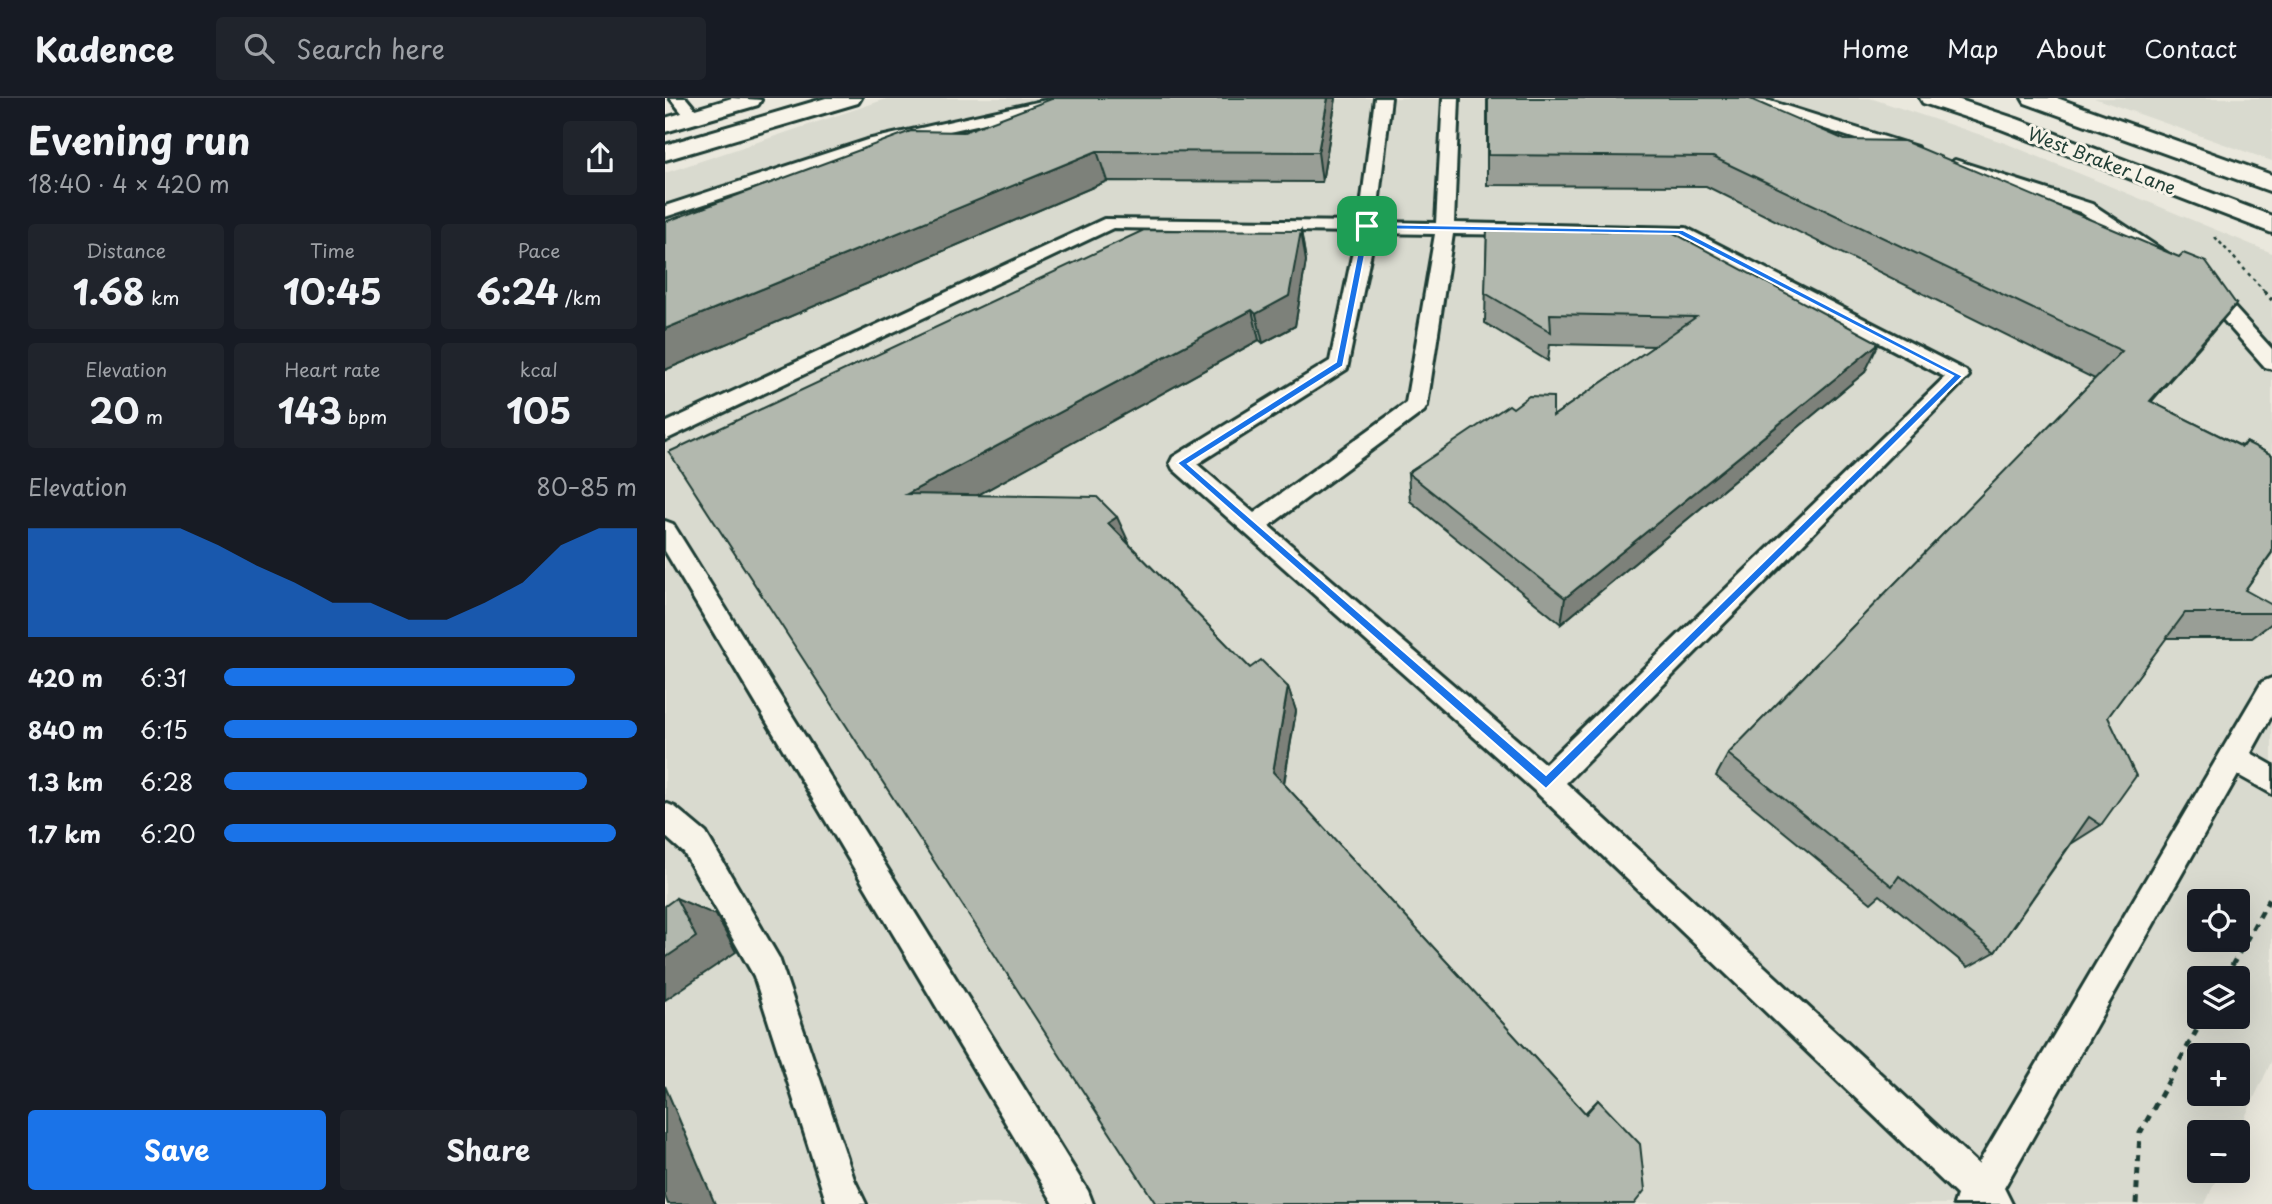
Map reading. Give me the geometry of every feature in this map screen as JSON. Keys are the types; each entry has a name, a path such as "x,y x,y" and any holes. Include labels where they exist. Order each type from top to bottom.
{"main road":[{"path":"665,125 685,107 758,98"},
{"path":"665,153 850,98"},
{"name":"West Braker Lane","path":"1931,98 2009,124 2272,225"},
{"name":"West Braker Lane","path":"2033,98 2087,115 2272,184"},
{"path":"685,107 715,138"}],"lane":[{"path":"665,212 873,143 1076,98"},
{"path":"1383,98 1367,226 1340,364 1181,463 1546,783 1982,1200 2272,690"},
{"path":"1253,526 1416,406 1445,228 1451,98"},
{"path":"1728,98 1764,104 2085,208 2174,264"},
{"path":"665,432 1110,223 1680,232 1959,376 1546,783"},
{"path":"2196,278 2272,362"},
{"path":"665,530 1075,1204"},
{"path":"2233,757 2272,781"},
{"path":"665,817 695,843 768,969 839,1188 848,1204"}],"path":[{"path":"2210,232 2272,300"},
{"path":"2232,966 2272,894"},
{"path":"2136,1204 2140,1133 2197,1029"}],"shaded area":[{"path":"889,98 1870,98 2005,143 2272,253 2272,1060 2244,1120 2187,1120 2187,1183 2215,1183 2205,1204 665,1204 665,173"},
{"path":"2094,98 2272,98 2272,161"}],"building":[{"path":"1054,98 1328,98 1318,152 1097,151 665,329 665,222 911,131 964,132"},
{"path":"1488,98 1748,98 1845,140 1904,141 2179,257 2183,253 2206,262 2236,304 2150,401 2242,447 2246,442 2272,455 2272,552 2245,590 2272,605 2272,613 2185,613 2108,717 2136,776 2101,825 2089,817 1995,952 1899,876 1892,886 1728,754 2122,351 1713,157 1488,155"},
{"path":"1487,229 1672,232 1879,343 1565,598 1408,473 1509,405 1513,408 1529,396 1553,397 1553,416 1696,317 1550,314 1551,332 1485,293"},
{"path":"1144,230 1301,231 1289,296 1256,314 1252,310 907,494 1097,497 1117,517 1108,523 1250,668 1261,660 1288,687 1273,772 1586,1114 1598,1100 1640,1144 1645,1190 1634,1204 1156,1204 669,452"},
{"path":"676,898 696,937 665,958 665,906"}],"route":[{"path":"1367,226 1680,232 1959,376 1546,783 1181,463 1340,364 1367,226"}]}
